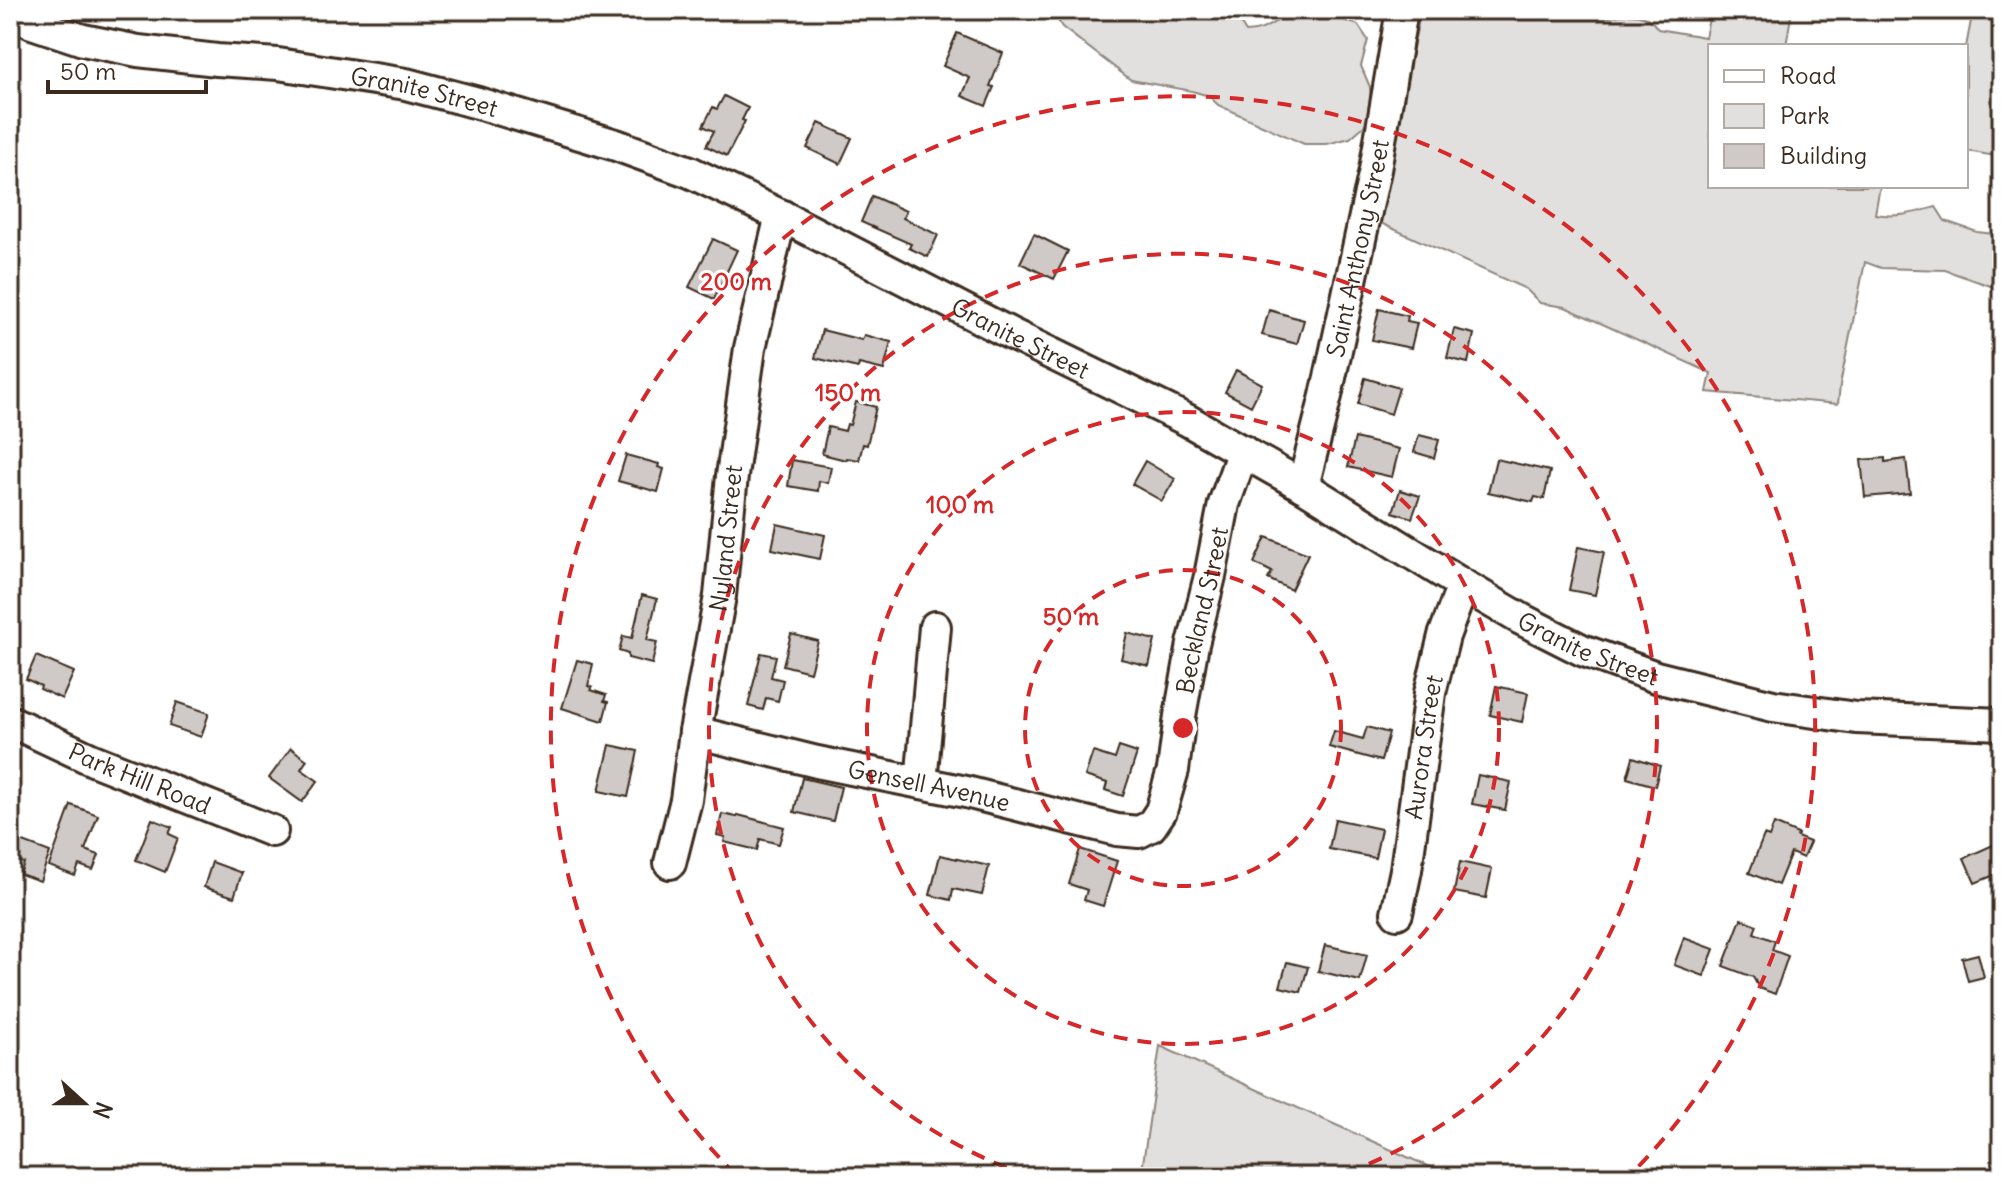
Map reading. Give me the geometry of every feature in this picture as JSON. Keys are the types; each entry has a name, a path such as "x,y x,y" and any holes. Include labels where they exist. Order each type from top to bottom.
{"street":[{"name":"Saint Anthony Street","path":"1303,486 1326,396 1375,170 1402,10"},
{"name":"Granite Street","path":"10,12 83,40 138,51 278,64 406,84 616,145 690,172 781,215 1011,334 1187,420 1303,486 1521,619 1582,650 1656,677 1773,706 1856,718 2002,724"},
{"name":"Nyland Street","path":"670,863 686,800 720,596 732,476 750,348 781,215"},
{"name":"Beckland Street","path":"1156,818 1173,770 1193,644 1224,504 1243,451"},
{"name":"Aurora Street","path":"1397,913 1406,870 1430,693 1444,636 1463,585"},
{"path":"921,783 935,627"},
{"name":"Park Hill Road","path":"10,721 93,760 272,831"},
{"name":"Gensell Avenue","path":"695,732 1117,830 1139,832 1151,826 1156,818"}],"green space":[{"path":"1052,10 1226,10 1246,32 1253,32 1296,13 1332,17 1358,25 1368,40 1361,66 1370,87 1371,108 1364,126 1350,138 1327,144 1304,144 1218,105 1209,96 1131,80 1062,27"},
{"path":"1421,10 1556,10 1592,18 1636,14 1644,16 1658,29 1705,37 1711,10 1792,10 1786,44 1708,44 1708,188 1880,188 1875,214 1898,215 1936,207 1945,221 1977,232 2002,235 2002,290 1945,270 1881,268 1865,262 1838,404 1707,392 1711,373 1565,307 1540,303 1526,289 1376,221"},
{"path":"1973,10 2002,10 2002,157 1968,151 1967,44"},
{"path":"1160,1046 1452,1177 1141,1177"}],"building":[{"path":"957,33 1003,53 986,106 962,96 970,78 943,66"},
{"path":"724,96 748,108 742,120 745,121 727,156 706,146 714,131 703,126 713,107 717,109"},
{"path":"819,123 852,138 840,164 807,148"},
{"path":"872,196 906,211 903,218 938,235 928,257 909,248 911,244 861,222"},
{"path":"1034,234 1068,251 1054,279 1020,263"},
{"path":"713,239 737,250 714,299 689,287"},
{"path":"1379,309 1408,316 1407,321 1417,323 1411,348 1372,340"},
{"path":"1269,310 1304,320 1297,344 1262,335"},
{"path":"1454,329 1474,334 1468,363 1447,358"},
{"path":"822,330 862,340 864,335 891,342 884,370 859,364 858,368 815,358"},
{"path":"1236,370 1262,384 1251,406 1225,392"},
{"path":"1365,378 1399,388 1391,414 1358,404"},
{"path":"856,402 876,407 867,445 863,444 859,460 822,454 828,427 845,431 847,424 850,425"},
{"path":"1419,435 1439,440 1434,458 1414,452"},
{"path":"1355,438 1399,449 1392,477 1348,467"},
{"path":"626,455 659,464 658,467 664,469 658,492 618,481"},
{"path":"1885,458 1885,462 1906,459 1910,493 1865,497 1861,460"},
{"path":"1496,459 1550,471 1544,499 1535,497 1533,502 1488,492"},
{"path":"792,460 831,467 828,483 819,481 818,491 788,486"},
{"path":"1145,461 1175,479 1162,501 1132,484"},
{"path":"1400,490 1420,496 1412,518 1393,512"},
{"path":"777,524 825,535 820,559 772,549"},
{"path":"1266,537 1308,554 1291,590 1268,579 1272,572 1254,563"},
{"path":"1578,547 1604,552 1595,595 1569,590"},
{"path":"642,595 657,599 647,640 657,642 652,664 628,658 628,654 619,651 623,636 632,638"},
{"path":"1127,633 1155,640 1149,666 1121,659"},
{"path":"791,634 818,641 810,672 783,665"},
{"path":"761,653 776,656 771,677 783,680 778,701 766,698 763,710 748,706"},
{"path":"36,656 74,672 62,699 26,679"},
{"path":"577,660 593,664 588,686 606,695 604,701 608,702 603,721 562,708"},
{"path":"1496,686 1528,693 1522,722 1490,715"},
{"path":"177,702 209,713 201,737 169,726"},
{"path":"1367,727 1389,733 1381,761 1329,747 1334,731 1363,739"},
{"path":"610,745 638,751 628,797 599,791"},
{"path":"1119,747 1137,753 1123,796 1105,790 1107,783 1085,776 1093,752 1115,759"},
{"path":"291,748 307,760 301,769 318,781 302,802 269,778"},
{"path":"1633,757 1660,766 1655,786 1627,778"},
{"path":"1478,775 1511,782 1505,810 1472,804"},
{"path":"802,778 841,787 833,821 794,812"},
{"path":"71,805 98,815 85,850 99,855 93,870 79,865 75,876 49,866"},
{"path":"722,814 784,827 779,844 760,839 757,850 724,842 725,837 717,835"},
{"path":"152,819 172,827 169,834 178,838 165,872 136,860"},
{"path":"1335,819 1381,829 1375,858 1329,849"},
{"path":"1774,824 1810,842 1803,858 1791,853 1778,885 1749,873 1764,835 1769,837"},
{"path":"10,837 50,852 40,881 20,874 24,863 10,858"},
{"path":"2002,841 2002,872 1975,883 1964,858"},
{"path":"1080,849 1117,861 1103,906 1084,900 1087,890 1069,884"},
{"path":"940,855 989,866 982,895 953,889 951,900 930,895"},
{"path":"212,862 242,873 234,897 204,887"},
{"path":"1460,862 1492,869 1486,898 1454,892"},
{"path":"1741,919 1757,925 1754,933 1775,941 1772,950 1788,956 1775,994 1759,988 1753,977 1723,966"},
{"path":"1684,938 1714,949 1704,976 1674,965"},
{"path":"1325,945 1367,955 1360,981 1318,971"},
{"path":"1978,954 1984,977 1968,981 1962,958"},
{"path":"1287,962 1308,967 1301,992 1280,987"}]}
